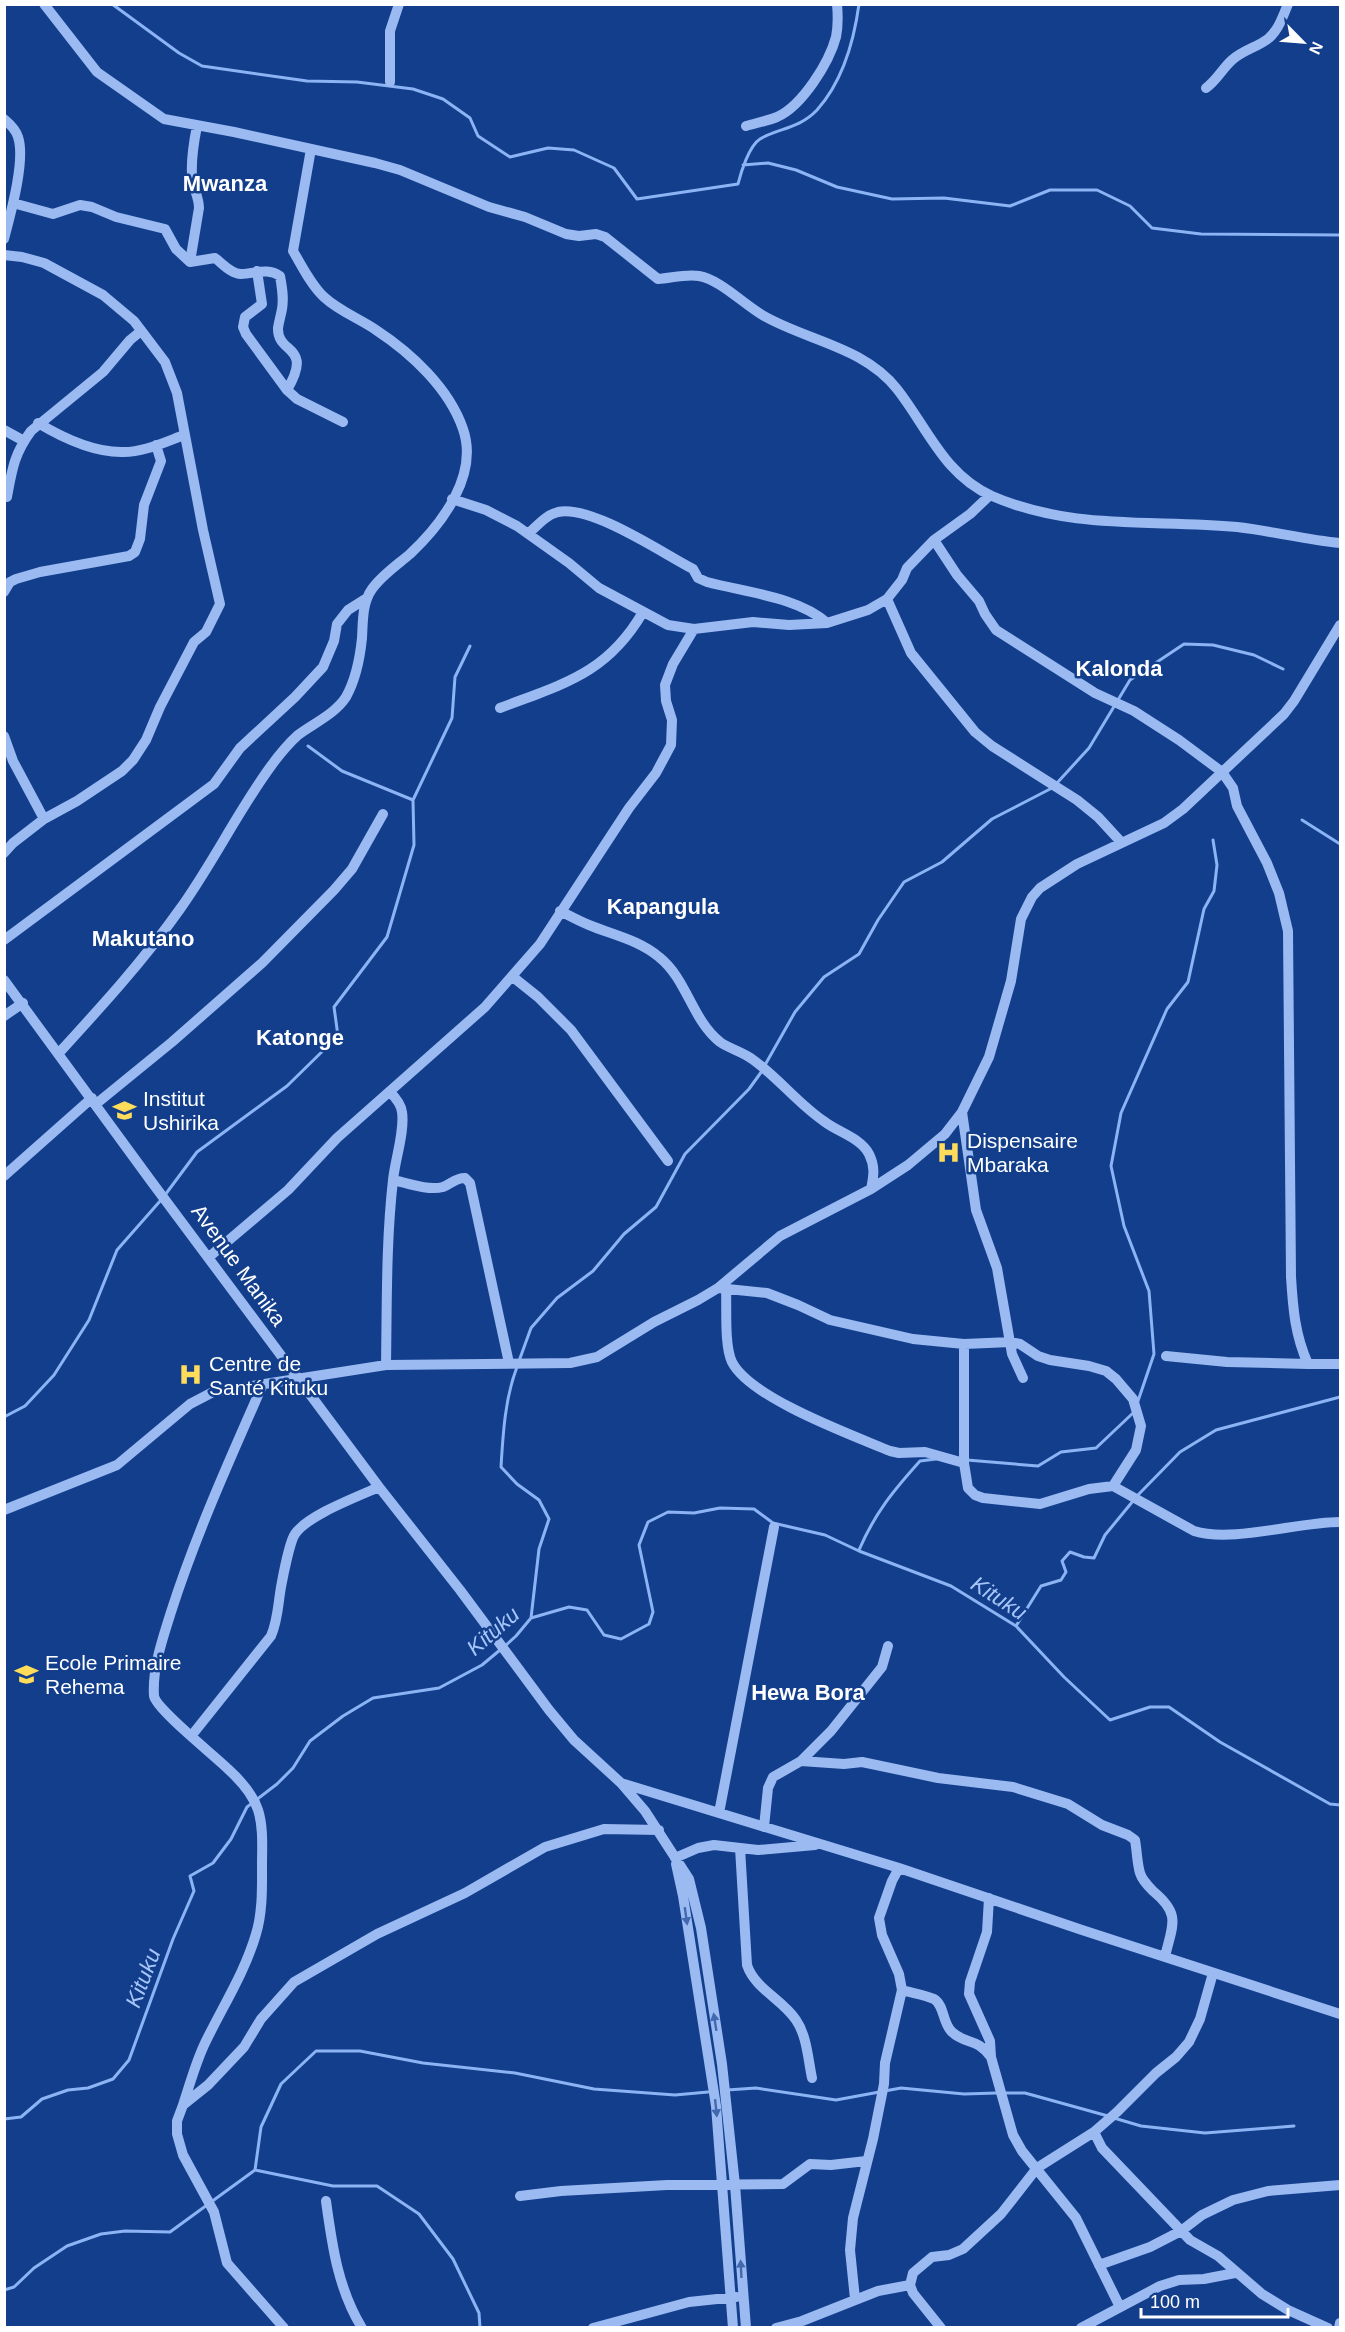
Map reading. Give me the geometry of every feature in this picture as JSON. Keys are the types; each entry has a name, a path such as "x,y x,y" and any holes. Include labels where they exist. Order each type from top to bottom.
{"street":[{"path":"44,4 98,72 158,116 400,170 489,207 525,217 566,234 579,236 596,234 622,250 658,279 684,275 699,276 718,282 734,297 764,316 802,334 850,352 874,367 897,388 935,448 954,469 990,495 1023,508 1114,524 1236,527 1341,543"},
{"path":"390,82 390,31 399,4"},
{"path":"746,126 778,117 812,85 836,36 837,4"},
{"path":"1206,88 1215,81 1230,61 1268,39 1277,28 1288,4"},
{"path":"4,119 19,137 20,150 13,203 4,239"},
{"path":"190,262 199,200 191,173 197,126"},
{"path":"4,940 214,784 240,748 323,668 334,641 337,624 348,610 367,598 381,577 429,535 460,483 466,463 467,447 463,429 452,406 420,366 378,331 323,297 293,251 310,149"},
{"path":"13,203 53,214 80,205 92,207 116,217 157,226 165,229 176,249 190,262"},
{"path":"4,255 45,263 82,282 120,309 165,362 173,379 220,604 206,632 194,642 160,707 146,740 133,760 122,771 77,801 44,819 4,853"},
{"path":"190,262 215,258 233,272 240,274 274,271 280,276 283,299 278,328 280,337 296,358 298,365 297,374 288,390"},
{"path":"257,271 261,304 245,317 243,327 288,390 297,399 343,422"},
{"path":"7,497 12,467 24,441 38,423 103,372 130,340 141,331"},
{"path":"38,423 76,442 121,452 156,445 184,435"},
{"path":"4,430 24,441"},
{"path":"4,592 10,582 16,579 40,572 129,556 135,552 140,539 144,505 161,461 156,445"},
{"path":"452,499 486,510 528,533 599,588 668,626 694,629 753,622 789,625 827,623 868,610 886,599 902,580 907,568 934,540 970,514 990,495"},
{"path":"528,533 546,518 560,512 582,514 636,536 693,568 698,578 794,603 815,612 827,623"},
{"path":"934,540 957,575 979,601 996,630 1095,693 1134,711 1179,740 1222,772 1233,788 1237,806 1267,863 1279,893 1288,931 1292,1307 1298,1342 1308,1364"},
{"path":"58,1054 97,1011 181,908 254,791 283,751 296,737 342,704 355,674 360,653 367,598"},
{"path":"886,599 911,653 975,732 992,746 1077,800 1098,817 1121,842"},
{"path":"500,708 570,681 610,656 630,634 643,612"},
{"path":"4,1510 117,1465 190,1404 213,1392 386,1365 570,1363 597,1357 654,1322 722,1288 780,1236 871,1189 931,1147 945,1134 962,1112 979,1081 995,1040 1006,1001 1021,920 1026,907 1040,888 1077,864 1164,823 1199,796 1289,707 1341,625"},
{"path":"209,1257 288,1190 338,1138 486,1007 540,944 628,808 656,773 671,745 672,720 666,701 665,685 673,664 694,629"},
{"path":"4,736 14,761 44,819"},
{"path":"4,1176 94,1101 172,1042 262,963 352,869 383,814"},
{"path":"560,911 587,925 640,943 662,958 682,985 702,1021 720,1042 771,1072 795,1099 813,1114 853,1138 868,1151 875,1171 871,1189"},
{"path":"513,977 538,997 571,1030 668,1161"},
{"name":"Avenue Manika","path":"4,980 379,1487 549,1710 574,1740 621,1783 659,1830 689,1879 701,1928 722,2064 735,2185 737,2297"},
{"path":"4,1016 23,1003"},
{"path":"386,1365 387,1254 402,1110 397,1098 390,1092"},
{"path":"962,1112 976,1210 997,1268 1015,1363 1023,1378"},
{"path":"393,1180 428,1187 443,1186 458,1178 465,1178 470,1183 509,1363"},
{"path":"722,1288 767,1293 830,1320 913,1339 964,1344 1011,1342 1020,1344 1038,1356 1050,1360 1106,1371 1133,1399 1141,1425 1136,1450 1113,1486"},
{"path":"722,1288 731,1361 739,1371 770,1396 796,1410 890,1451 925,1452 964,1462"},
{"path":"964,1344 964,1462 968,1488 975,1495 994,1500 1040,1504 1089,1489 1113,1486 1194,1531 1204,1534 1237,1533 1341,1522"},
{"path":"1166,1356 1227,1362 1341,1364"},
{"path":"263,1384 196,1539 161,1644 154,1679 154,1699 166,1715 192,1735 243,1783 255,1798 261,1817 262,1882 256,1933 238,1980 205,2043 177,2121 177,2134 183,2155 214,2212 227,2263 284,2328"},
{"path":"192,1735 271,1636 276,1624 281,1586 289,1546 294,1534 304,1524 379,1487"},
{"path":"719,1813 774,1527"},
{"path":"764,1827 768,1788 773,1777 801,1761 831,1731 882,1667 888,1646"},
{"path":"801,1761 844,1764 862,1762 938,1778 1013,1787 1068,1804 1102,1825 1128,1834 1135,1840 1143,1880 1172,1911 1174,1920 1165,1957"},
{"path":"621,1783 899,1868 1341,2014"},
{"path":"183,2106 208,2085 244,2047 261,2019 294,1982 377,1934 465,1893 544,1846 604,1829 659,1830"},
{"path":"746,2328 737,2297 722,2185 716,2106 684,1896 675,1858 706,1847 758,1850 822,1844"},
{"path":"740,1848 747,1965 751,1977 796,2019 803,2033 812,2078"},
{"path":"855,2299 851,2239 853,2218 873,2139 884,2084 885,2063 902,1990 899,1974 882,1935 879,1918 899,1868"},
{"path":"989,1898 987,1932 970,1982 969,1994 990,2041 991,2057 1013,2135 1022,2151 1076,2218 1120,2307"},
{"path":"940,2328 913,2294 910,2285 913,2273 932,2257 949,2255 963,2249 1001,2214 1037,2168 1094,2132 1176,2057 1188,2042 1206,2002 1213,1973"},
{"path":"902,1990 933,1999 941,2005 944,2021 951,2031 961,2038 983,2046 991,2057"},
{"path":"1094,2132 1102,2148 1190,2240 1218,2256 1270,2299 1323,2327"},
{"path":"519,2196 561,2191 783,2184 810,2164 831,2165 866,2161"},
{"path":"1099,2265 1150,2247 1181,2231 1202,2215 1233,2200 1268,2191 1341,2185"},
{"path":"326,2201 338,2273 362,2328"},
{"path":"1081,2328 1160,2286 1179,2280 1204,2279 1236,2273"},
{"path":"776,2328 802,2321 878,2291 910,2285"},
{"path":"593,2328 621,2324 689,2302 737,2297"},
{"path":"733,2328 737,2297"},
{"path":"1339,2328 1341,2323"}],"waterway":[{"path":"112,4 179,53 202,66 307,81 357,82 413,89 443,99 470,118 478,136 510,157 548,148 574,150 614,168 637,199 738,184 746,160 756,142 767,135 803,121 826,99 846,60 859,4"},
{"path":"743,165 768,163 796,170 837,187 892,199 944,198 1010,206 1050,190 1097,190 1130,206 1152,228 1201,234 1340,235"},
{"path":"1057,783 1089,748 1130,680 1184,644 1213,645 1254,655 1283,669"},
{"path":"165,1195 197,1152 287,1086 338,1036 334,1007 387,937 414,845 413,800 452,718 455,677 470,646"},
{"path":"308,746 342,771 413,800"},
{"path":"765,1065 795,1012 824,977 859,954 878,920 904,882 942,862 992,819 1052,788"},
{"path":"1302,820 1340,844"},
{"path":"1138,1401 1154,1354 1149,1291 1124,1226 1111,1166 1121,1113 1167,1009 1188,982 1204,909 1214,891 1217,865 1213,840"},
{"path":"519,1361 531,1328 557,1298 593,1271 624,1234 656,1207 685,1154 749,1089 762,1071"},
{"path":"4,1417 25,1406 54,1375 89,1320 117,1250 161,1200"},
{"path":"517,1367 507,1404 501,1467 517,1484 539,1500 549,1519 539,1549 531,1618"},
{"path":"1137,1496 1180,1452 1216,1430 1340,1397"},
{"path":"967,1460 1038,1466 1061,1452 1096,1448 1133,1413"},
{"path":"859,1550 878,1513 901,1482 920,1461 936,1459"},
{"path":"1016,1626 1041,1586 1061,1580 1066,1572 1062,1561 1070,1552 1094,1558 1105,1535 1133,1501"},
{"name":"Kituku","path":"505,1646 531,1618 569,1607 587,1610 604,1635 621,1639 649,1624 653,1612 639,1545 648,1522 668,1512 694,1513 720,1508 754,1509 773,1523 825,1535 859,1551 951,1586 1016,1626 1064,1677 1110,1720 1150,1707 1169,1707 1220,1742 1330,1804 1340,1805"},
{"name":"Kituku","path":"4,2119 21,2117 42,2099 68,2090 88,2088 113,2079 129,2060 173,1939 194,1891 190,1876 213,1863 231,1839 247,1807 277,1784 293,1768 310,1741 343,1716 373,1698 439,1688 482,1665 500,1650"},
{"path":"4,2290 14,2287 34,2268 67,2246 101,2234 125,2231 170,2232 255,2170 261,2127 281,2084 316,2051 360,2051 423,2063 515,2073 594,2089 675,2095 708,2092"},
{"path":"727,2090 756,2088 836,2100 901,2088 964,2094 997,2093"},
{"path":"1004,2093 1025,2093 1108,2116"},
{"path":"1114,2118 1141,2126 1205,2133 1294,2126"},
{"path":"255,2170 333,2186 377,2186 419,2214 453,2259 479,2313 480,2328"}],"place":[{"name":"Institut Ushirika","path":"125,1110"},
{"name":"Dispensaire Mbaraka","path":"949,1152"},
{"name":"Centre de Santé Kituku","path":"191,1375"},
{"name":"Ecole Primaire Rehema","path":"27,1674"}],"district":[{"name":"Mwanza","path":"225,183"},
{"name":"Kalonda","path":"1119,668"},
{"name":"Kapangula","path":"663,906"},
{"name":"Makutano","path":"143,938"},
{"name":"Katonge","path":"300,1037"},
{"name":"Hewa Bora","path":"808,1692"}]}
